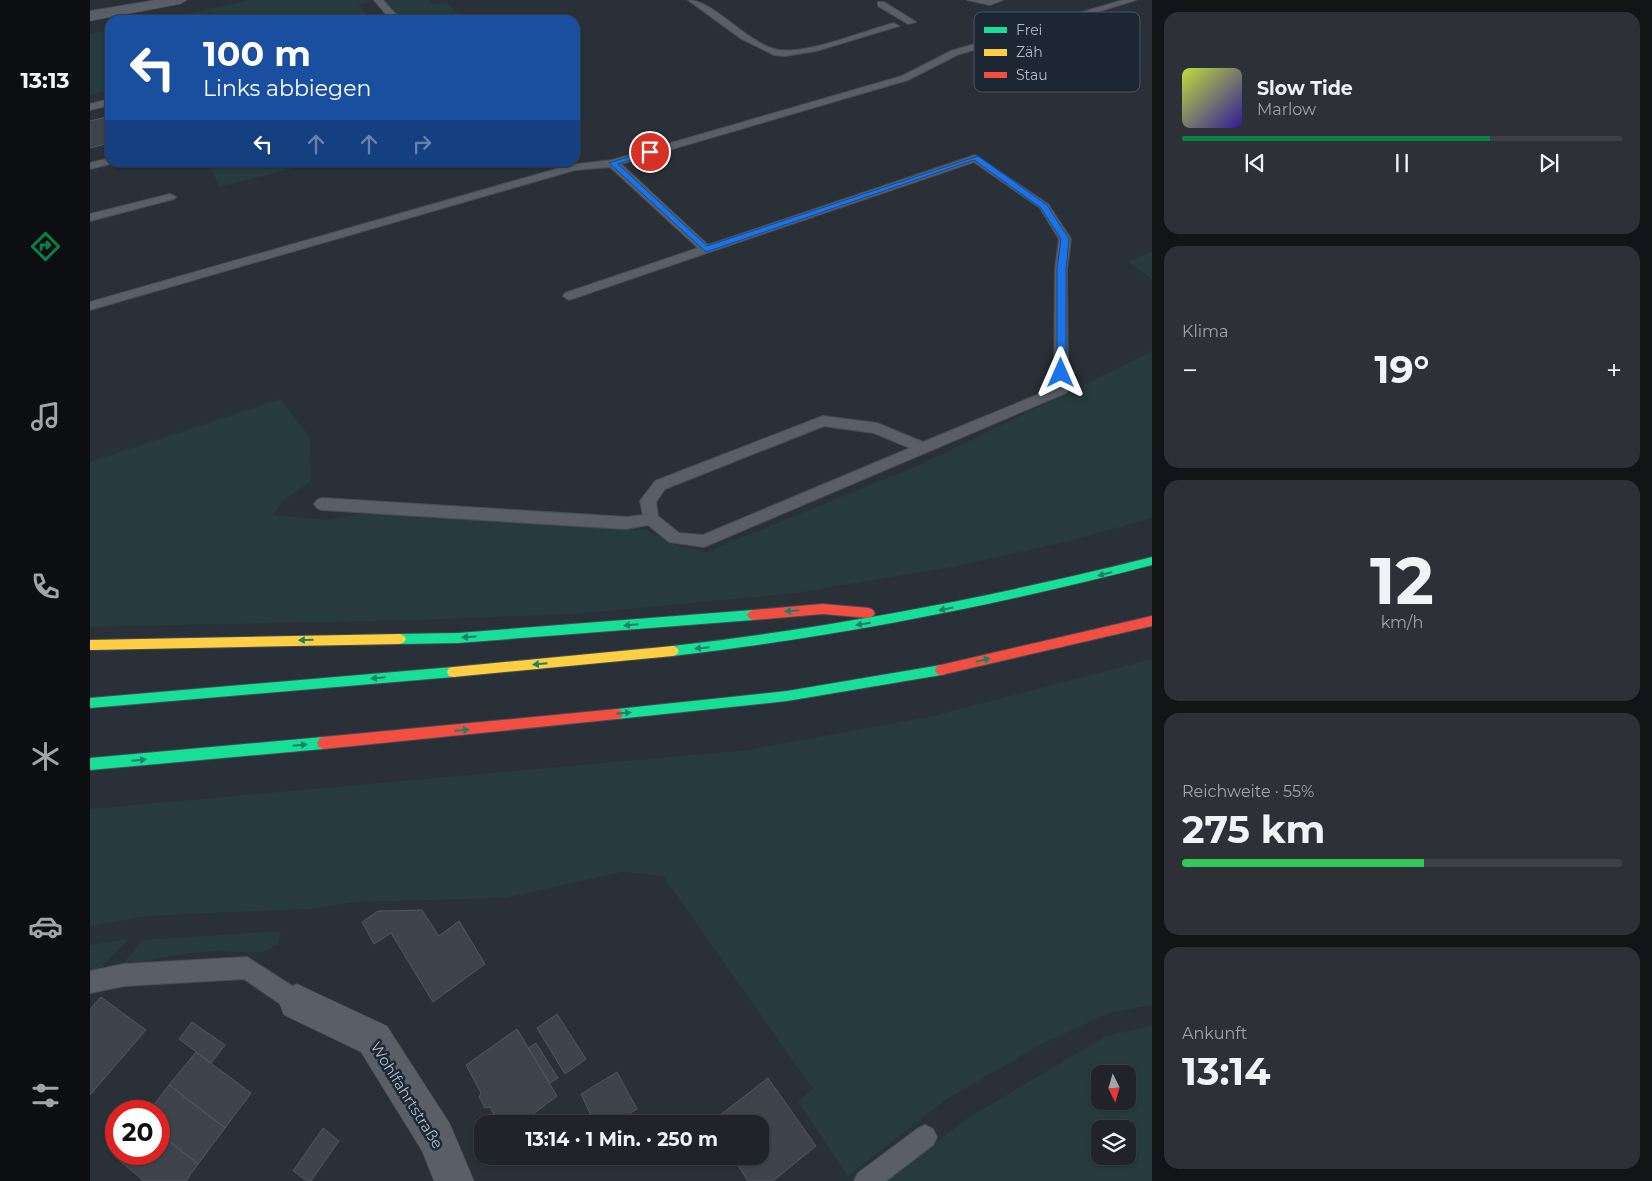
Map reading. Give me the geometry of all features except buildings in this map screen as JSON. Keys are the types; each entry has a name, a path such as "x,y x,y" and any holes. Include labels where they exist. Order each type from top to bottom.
{"highway":[{"path":"90,703 584,660 738,644 911,616 1088,578 1152,561"},
{"path":"90,645 458,638 823,609 911,616"},
{"path":"90,764 499,727 787,696 935,671 1152,621"}],"street":[{"path":"90,16 180,0"},
{"name":"Wohlfahrtstraße","path":"297,1002 374,1038 436,1138 454,1181"}],"lane":[{"path":"378,0 392,15"},
{"path":"692,0 760,47 775,52 806,50 894,26"},
{"path":"971,0 990,2 999,0"},
{"path":"1091,12 1132,0"},
{"path":"877,2 911,22 905,24"},
{"path":"580,166 613,163 906,78 954,52 974,46"},
{"path":"90,107 105,103"},
{"path":"569,296 975,158 1044,206 1065,239 1062,269 1061,390 704,541 675,538 651,519 648,501 660,485 824,421 877,428 923,448"},
{"path":"90,166 105,162"},
{"path":"613,163 706,249"},
{"path":"90,306 574,167"},
{"path":"90,218 170,197"},
{"path":"322,504 626,523 651,519"},
{"name":"Wohlfahrtstraße","path":"90,982 124,975 247,968 297,1002"},
{"path":"866,1181 925,1137"}],"green space":[{"path":"251,0 368,0 369,2 358,5 367,15 181,15"},
{"path":"384,0 429,0 433,4 446,2 460,15 398,15"},
{"path":"105,31 105,91 90,95 90,34"},
{"path":"210,167 297,167 220,187"},
{"path":"1152,251 1152,279 1128,262"},
{"path":"1152,351 1152,518 1065,542 956,566 797,593 576,614 421,620 90,627 90,462 280,399 310,437 311,481 282,502 273,515 328,520 366,512 646,530 676,545 706,552 922,464"},
{"path":"1152,659 1152,1005 1108,1013 1038,1046 947,1099 848,1176 798,1101 813,1089 663,876 621,872 506,898 356,902 310,909 147,916 90,926 90,809 747,750 933,716"},
{"path":"281,931 278,944 261,953 215,951 175,955 122,965 142,940"},
{"path":"129,939 99,969 90,971 90,945"},
{"path":"1152,1026 1152,1181 886,1181 968,1118 1106,1036"}],"traffic: fast":[{"path":"673,651 794,636 914,615 1034,590 1152,561"},
{"path":"400,639 458,638 753,615"},
{"path":"617,714 787,696 941,670"},
{"path":"90,703 453,672"},
{"path":"90,764 323,743"}],"traffic: slow":[{"path":"90,645 400,639"},
{"path":"453,672 673,651"}],"traffic: jam":[{"path":"753,615 823,609 869,613"},
{"path":"941,670 1152,621"},
{"path":"323,743 617,714"}],"route":[{"path":"650,152 613,163 706,249 975,158 1044,206 1065,239 1062,269 1061,373"}]}
